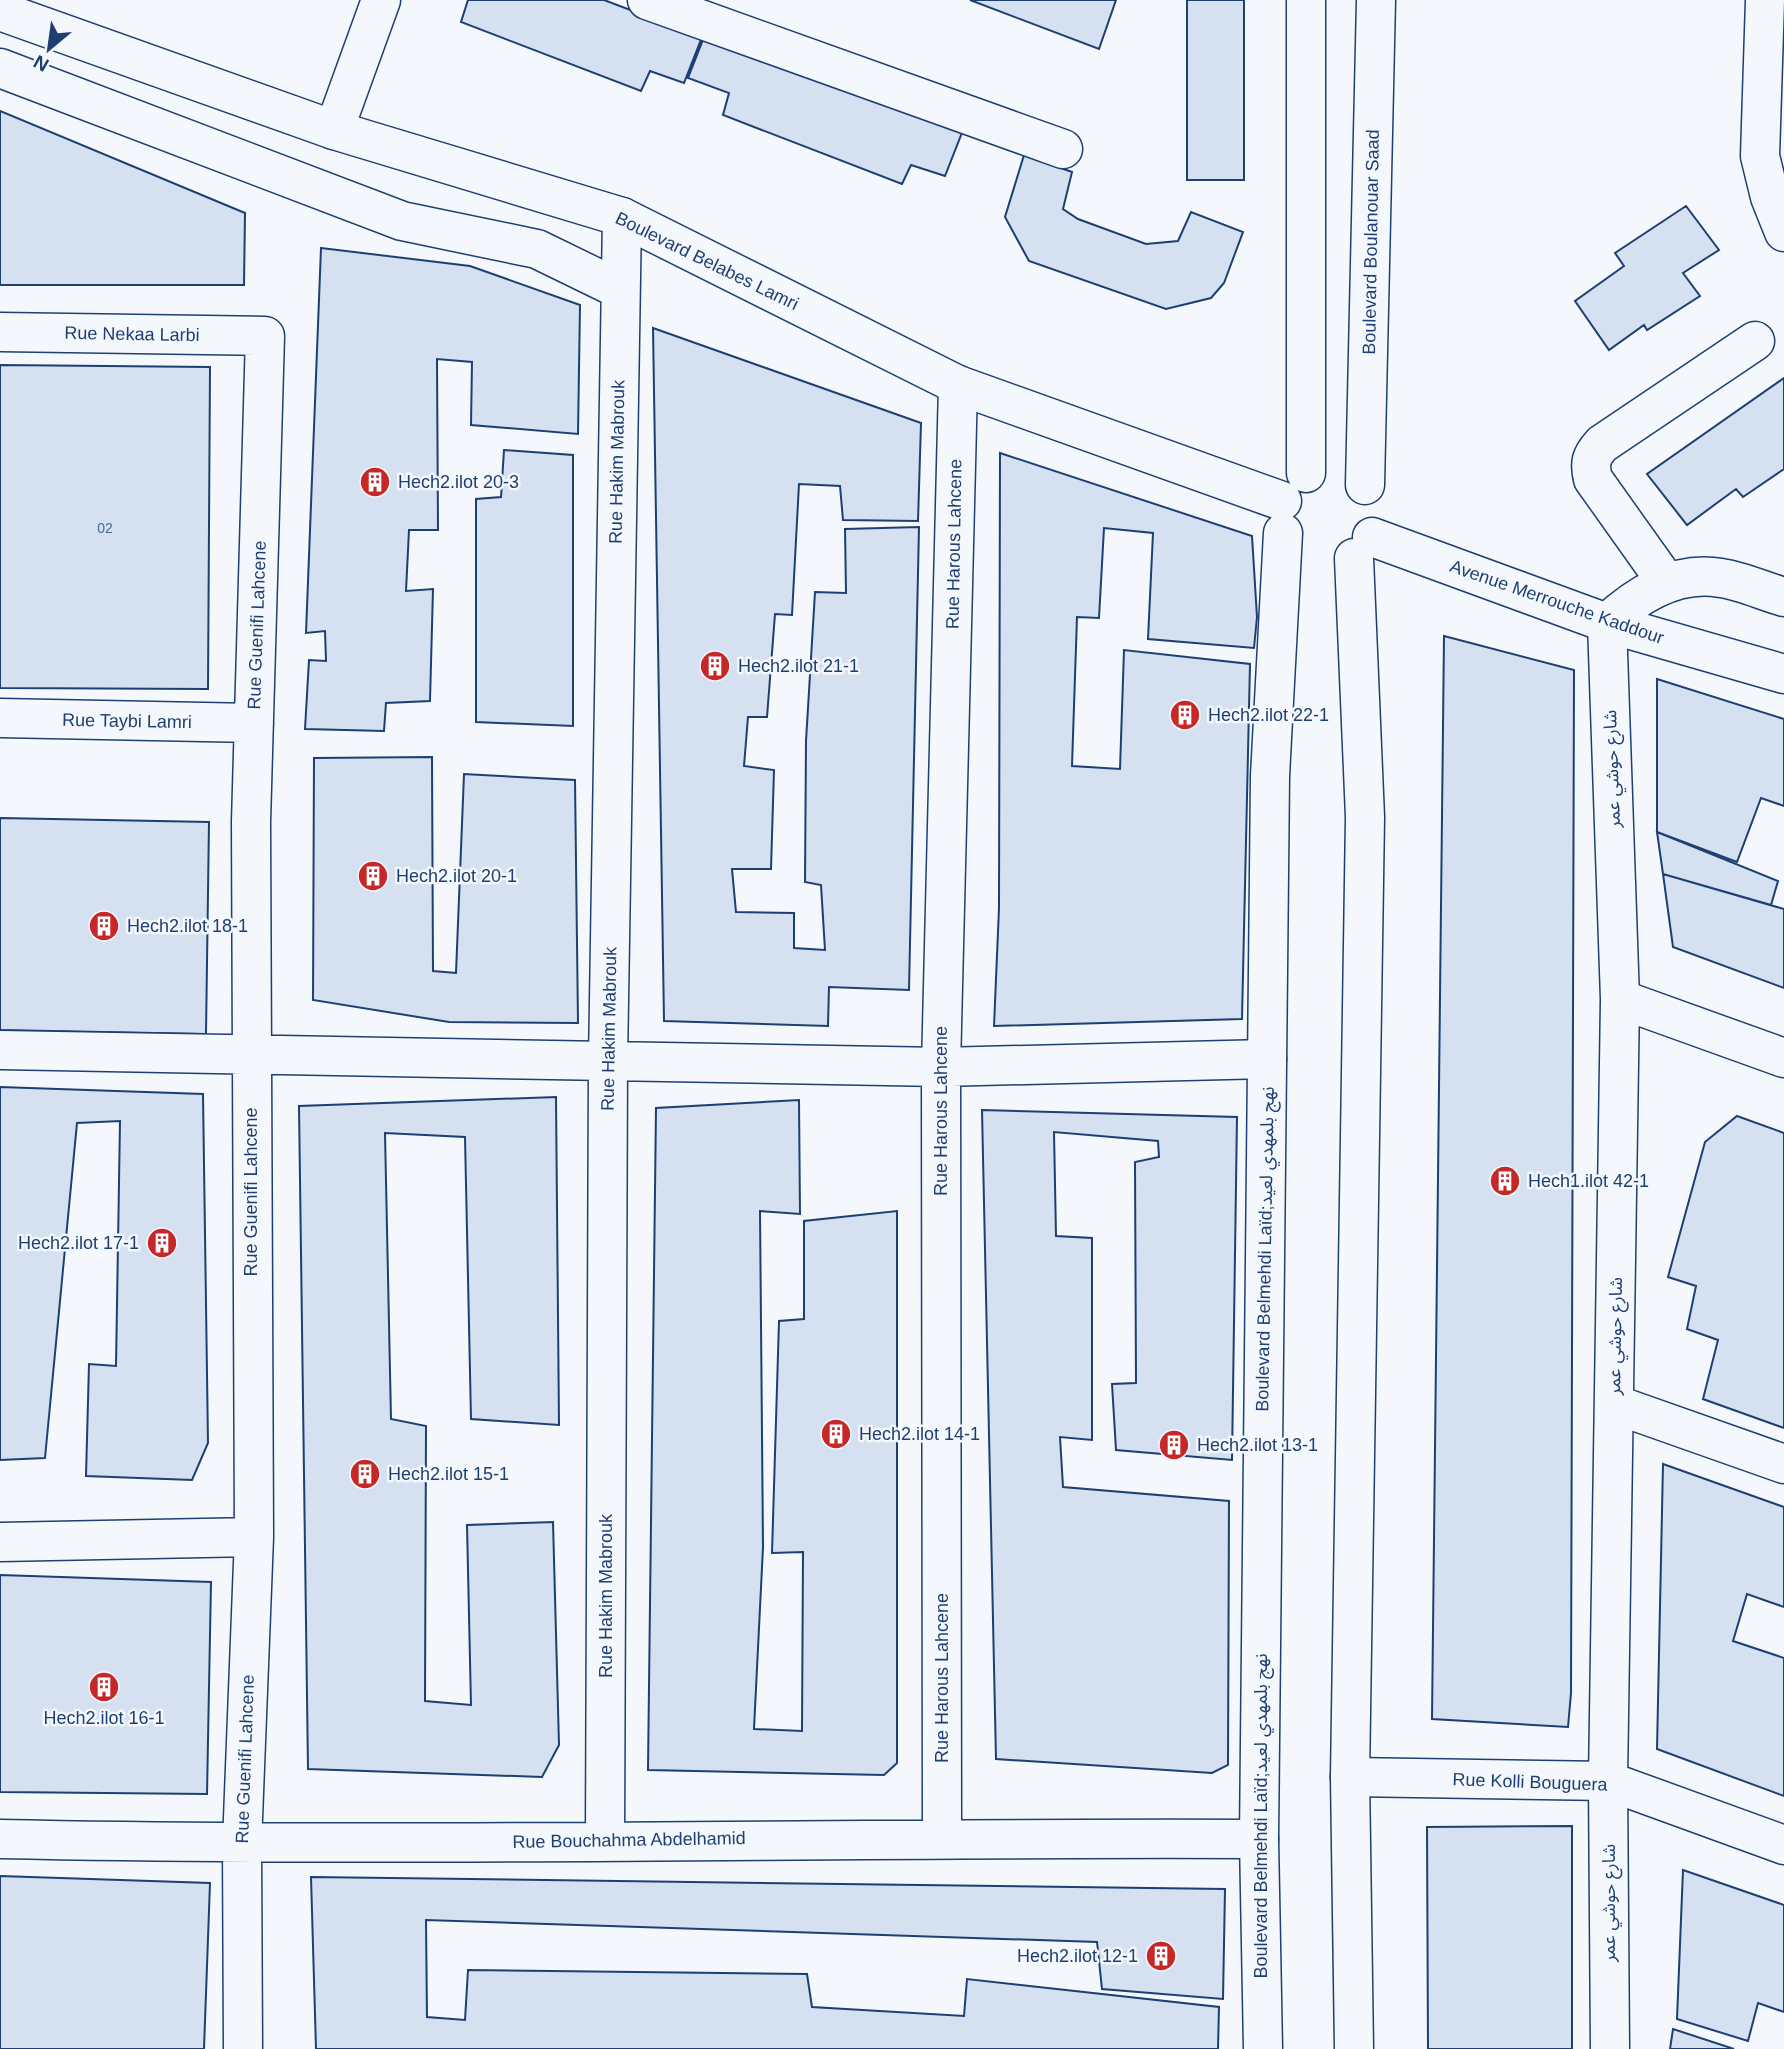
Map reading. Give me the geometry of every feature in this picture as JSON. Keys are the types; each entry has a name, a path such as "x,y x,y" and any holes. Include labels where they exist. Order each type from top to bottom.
{"street":[{"path":"334,130 380,0"},
{"path":"647,0 1063,149"},
{"path":"1306,0 1290,503 1295,551 1340,555"},
{"name":"Boulevard Boulanouar Saad","path":"1365,485 1376,0"},
{"path":"1765,0 1760,156 1770,197 1784,232"},
{"name":"Boulevard Belabes Lamri","path":"0,11 334,130 622,217 958,385 1290,503"},
{"path":"0,68 402,220 537,249 619,289"},
{"name":"Rue Hakim Mabrouk","path":"605,1840 608,1061 622,217"},
{"name":"Rue Nekaa Larbi","path":"0,332 265,336"},
{"name":"Rue Guenifi Lahcene","path":"243,2049 242,1844 254,1537 250,1055 254,723 265,336"},
{"path":"1667,583 1594,479 1590,465 1594,453 1602,444 1755,341"},
{"name":"Rue Harous Lahcene","path":"942,1837 941,1067 958,385"},
{"path":"1290,503 1321,469 1337,469 1353,474 1365,485 1376,510 1340,555 1365,817 1350,1777 1354,2049"},
{"name":"Boulevard Belmehdi Laïd;نهج بلمهدي لعيد","path":"1262,2049 1258,1839 1270,776 1290,503"},
{"name":"Avenue Merrouche Kaddour","path":"1340,555 1607,623 1784,674"},
{"path":"1607,623 1641,596 1667,583 1719,577 1784,597"},
{"name":"شارع حوشي عمر","path":"1607,623 1620,999 1608,1781 1610,2049"},
{"name":"Rue Taybi Lamri","path":"0,718 254,723"},
{"path":"1620,999 1784,1058"},
{"path":"0,1050 941,1067 1267,1059"},
{"path":"1614,1404 1784,1464"},
{"path":"0,1542 254,1537"},
{"name":"Rue Kolli Bouguera","path":"1350,1777 1608,1781 1784,1845"},
{"name":"Rue Bouchahma Abdelhamid","path":"0,1839 242,1844 942,1837 1258,1839"}],"building":[{"path":"468,0 604,0 702,37 684,83 650,71 641,91 461,22"},
{"path":"970,0 1116,0 1099,49"},
{"path":"1187,0 1244,0 1244,180 1187,180"},
{"path":"706,32 963,130 945,176 911,165 902,184 723,115 729,93 688,78"},
{"path":"0,111 245,213 244,285 0,285"},
{"path":"1024,155 1072,172 1063,209 1078,219 1146,244 1178,241 1191,212 1243,232 1224,283 1211,298 1166,309 1029,261 1005,217"},
{"path":"1686,206 1719,250 1683,273 1700,296 1647,330 1644,325 1609,350 1575,301 1624,266 1615,253"},
{"name":"Hech2.ilot 20-3","path":"321,248 470,266 580,305 578,434 471,425 472,362 437,359 438,530 409,530 406,591 433,589 430,701 386,703 384,731 305,729 309,660 326,661 325,631 306,633"},
{"name":"Hech2.ilot 21-1","path":"653,328 921,423 918,521 843,520 840,486 799,484 792,615 775,614 767,717 748,717 744,766 774,770 771,869 732,869 736,912 794,913 794,948 825,950 821,885 805,882 806,741 815,592 846,593 845,529 919,527 909,990 829,987 828,1026 664,1021"},
{"path":"0,365 210,367 208,689 0,688"},
{"path":"1784,378 1784,469 1743,497 1736,489 1687,525 1647,474"},
{"path":"504,450 573,455 573,726 476,722 476,499 501,497"},
{"name":"Hech2.ilot 22-1","path":"1000,453 1252,536 1257,617 1254,648 1148,639 1153,533 1104,528 1099,618 1077,617 1072,766 1120,769 1124,650 1250,664 1242,1019 994,1026 999,908"},
{"name":"Hech1.ilot 42-1","path":"1444,636 1574,670 1571,1693 1568,1727 1432,1719"},
{"path":"1657,679 1784,719 1784,806 1761,798 1737,862 1657,832"},
{"name":"Hech2.ilot 20-1","path":"432,757 433,971 456,973 464,774 575,780 578,1023 449,1022 313,1000 314,758"},
{"name":"Hech2.ilot 18-1","path":"0,818 209,822 206,1034 0,1030"},
{"path":"1657,832 1778,881 1771,905 1663,874"},
{"path":"1663,874 1784,909 1784,988 1673,947"},
{"name":"Hech2.ilot 17-1","path":"0,1087 203,1094 208,1443 192,1480 86,1476 89,1364 116,1366 120,1121 77,1123 45,1458 0,1460"},
{"name":"Hech2.ilot 15-1","path":"556,1097 559,1425 471,1419 465,1137 385,1133 391,1419 426,1426 425,1701 471,1705 467,1525 553,1522 559,1745 542,1777 308,1769 299,1106"},
{"name":"Hech2.ilot 14-1","path":"799,1100 800,1214 760,1211 763,1547 754,1729 802,1731 803,1552 772,1553 779,1321 804,1319 804,1221 897,1211 897,1763 884,1775 648,1770 656,1108"},
{"name":"Hech2.ilot 13-1","path":"982,1110 1237,1117 1232,1460 1116,1450 1112,1384 1136,1383 1135,1162 1159,1157 1158,1141 1054,1132 1056,1236 1092,1238 1092,1440 1060,1437 1063,1487 1229,1501 1228,1765 1212,1773 996,1759"},
{"path":"1737,1116 1784,1133 1784,1428 1703,1399 1718,1340 1687,1329 1696,1286 1668,1277 1705,1142"},
{"path":"1663,1464 1784,1507 1784,1607 1747,1594 1733,1641 1784,1658 1784,1796 1657,1749"},
{"name":"Hech2.ilot 16-1","path":"0,1575 211,1582 207,1794 0,1792"},
{"path":"1572,1826 1572,2049 1428,2049 1427,1827"},
{"path":"1683,1870 1784,1905 1784,2012 1758,2003 1748,2041 1677,2019"},
{"path":"0,1876 210,1883 204,2049 0,2049"},
{"name":"Hech2.ilot 12-1","path":"311,1877 1225,1889 1223,1999 1102,1989 1097,1942 426,1920 427,2017 465,2020 468,1970 807,1974 812,2007 964,2016 967,1979 1219,2007 1218,2049 316,2049"},
{"path":"1673,2029 1734,2049 1670,2049"}],"place":[{"name":"Hech2.ilot 20-3","path":"375,482"},
{"name":"Hech2.ilot 21-1","path":"715,666"},
{"name":"Hech2.ilot 22-1","path":"1185,715"},
{"name":"Hech2.ilot 20-1","path":"373,876"},
{"name":"Hech2.ilot 18-1","path":"104,926"},
{"name":"Hech1.ilot 42-1","path":"1505,1181"},
{"name":"Hech2.ilot 17-1","path":"162,1243"},
{"name":"Hech2.ilot 14-1","path":"836,1434"},
{"name":"Hech2.ilot 13-1","path":"1174,1445"},
{"name":"Hech2.ilot 15-1","path":"365,1474"},
{"name":"Hech2.ilot 16-1","path":"104,1687"},
{"name":"Hech2.ilot 12-1","path":"1161,1956"}]}
